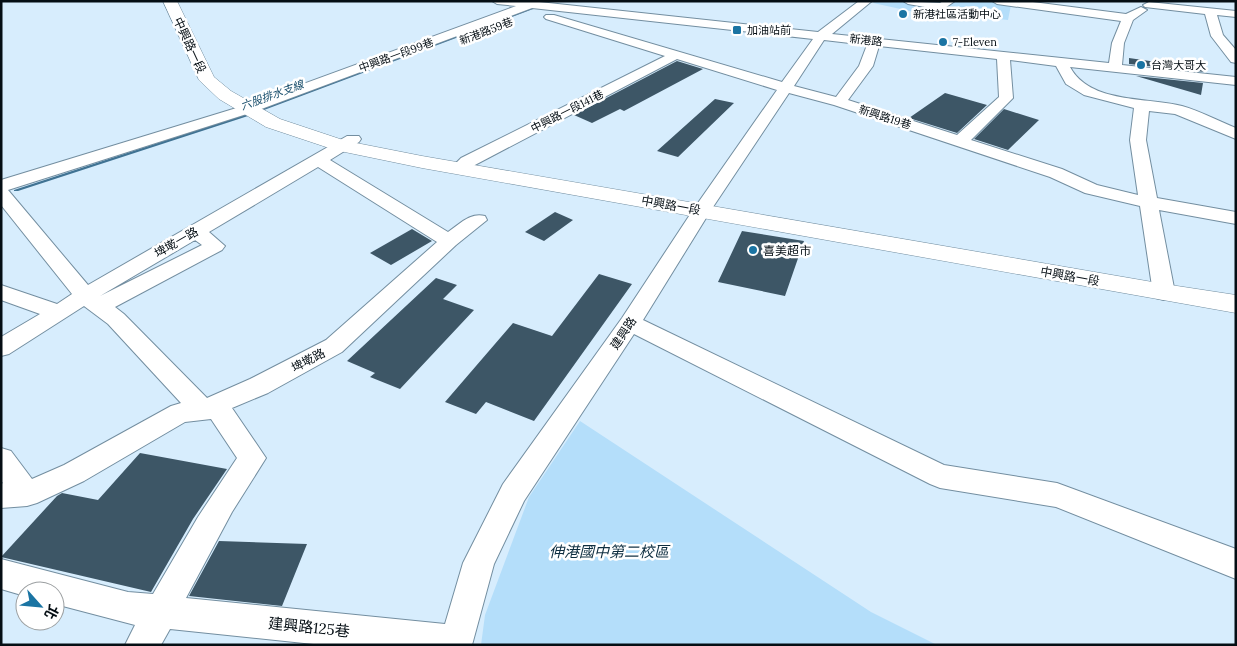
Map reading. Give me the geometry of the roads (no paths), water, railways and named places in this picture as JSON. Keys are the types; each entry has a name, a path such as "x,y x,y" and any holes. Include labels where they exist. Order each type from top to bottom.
{"main road":[{"name":"中興路一段","path":"170,1 207,80 225,95 255,106"},
{"name":"中興路一段","path":"181,1 216,67 272,123 348,143 463,165 1162,286 1236,304"},
{"name":"中興路一段","path":"1162,286 1236,290"}],"street":[{"name":"新港路","path":"497,1 533,9 552,6 711,25 1236,81"},
{"path":"552,6 570,1"},
{"name":"建興路","path":"456,643 479,563 513,493 630,323 706,206 821,36 867,1"},
{"path":"908,1 942,7 950,1"},
{"path":"997,1 1128,18"},
{"path":"1115,68 1118,43 1128,18 1151,3 1236,14"},
{"name":"中興路一段99巷","path":"255,106 533,9"},
{"name":"新興路19巷","path":"533,9 672,54 839,102 1056,173 1092,188 1148,202 1236,218"},
{"name":"新港路59巷","path":"422,56 533,9"},
{"path":"1210,12 1217,36 1236,59"},
{"name":"中興路一段141巷","path":"463,165 672,54 711,25"},
{"path":"839,102 855,83 873,53 874,41"},
{"path":"1221,41 1236,42"},
{"path":"960,141 1006,98 1003,56"},
{"path":"1060,62 1071,81 1089,92 1142,106 1164,106 1179,110 1236,134"},
{"path":"322,83 339,89 400,65"},
{"path":"1,186 255,106"},
{"path":"1142,106 1138,140 1162,286"},
{"name":"埤墘一路","path":"92,301 215,246 196,231 348,143"},
{"path":"319,160 450,241"},
{"path":"1,193 92,301 116,319 203,410 218,408 252,458 229,488 142,645"},
{"name":"埤墘路","path":"14,495 74,473 180,413 203,410 259,386 334,346 450,241 478,220"},
{"path":"1,292 58,312"},
{"path":"1,348 58,312 92,301"},
{"path":"630,323 940,476 1057,495 1122,518 1236,564"},
{"path":"1,459 14,495"},
{"name":"建興路125巷","path":"1,574 128,608 456,643"}],"waterway":[{"name":"六股排水支線","path":"16,190 247,115 531,9"}],"place":[{"name":"新港社區活動中心","path":"903,14"},
{"name":"加油站前","path":"737,30"},
{"name":"7-Eleven","path":"943,42"},
{"name":"台灣大哥大","path":"1141,65"},
{"name":"喜美超市","path":"753,250"}],"park label":[{"name":"伸港國中第二校區","path":"609,551"}]}
